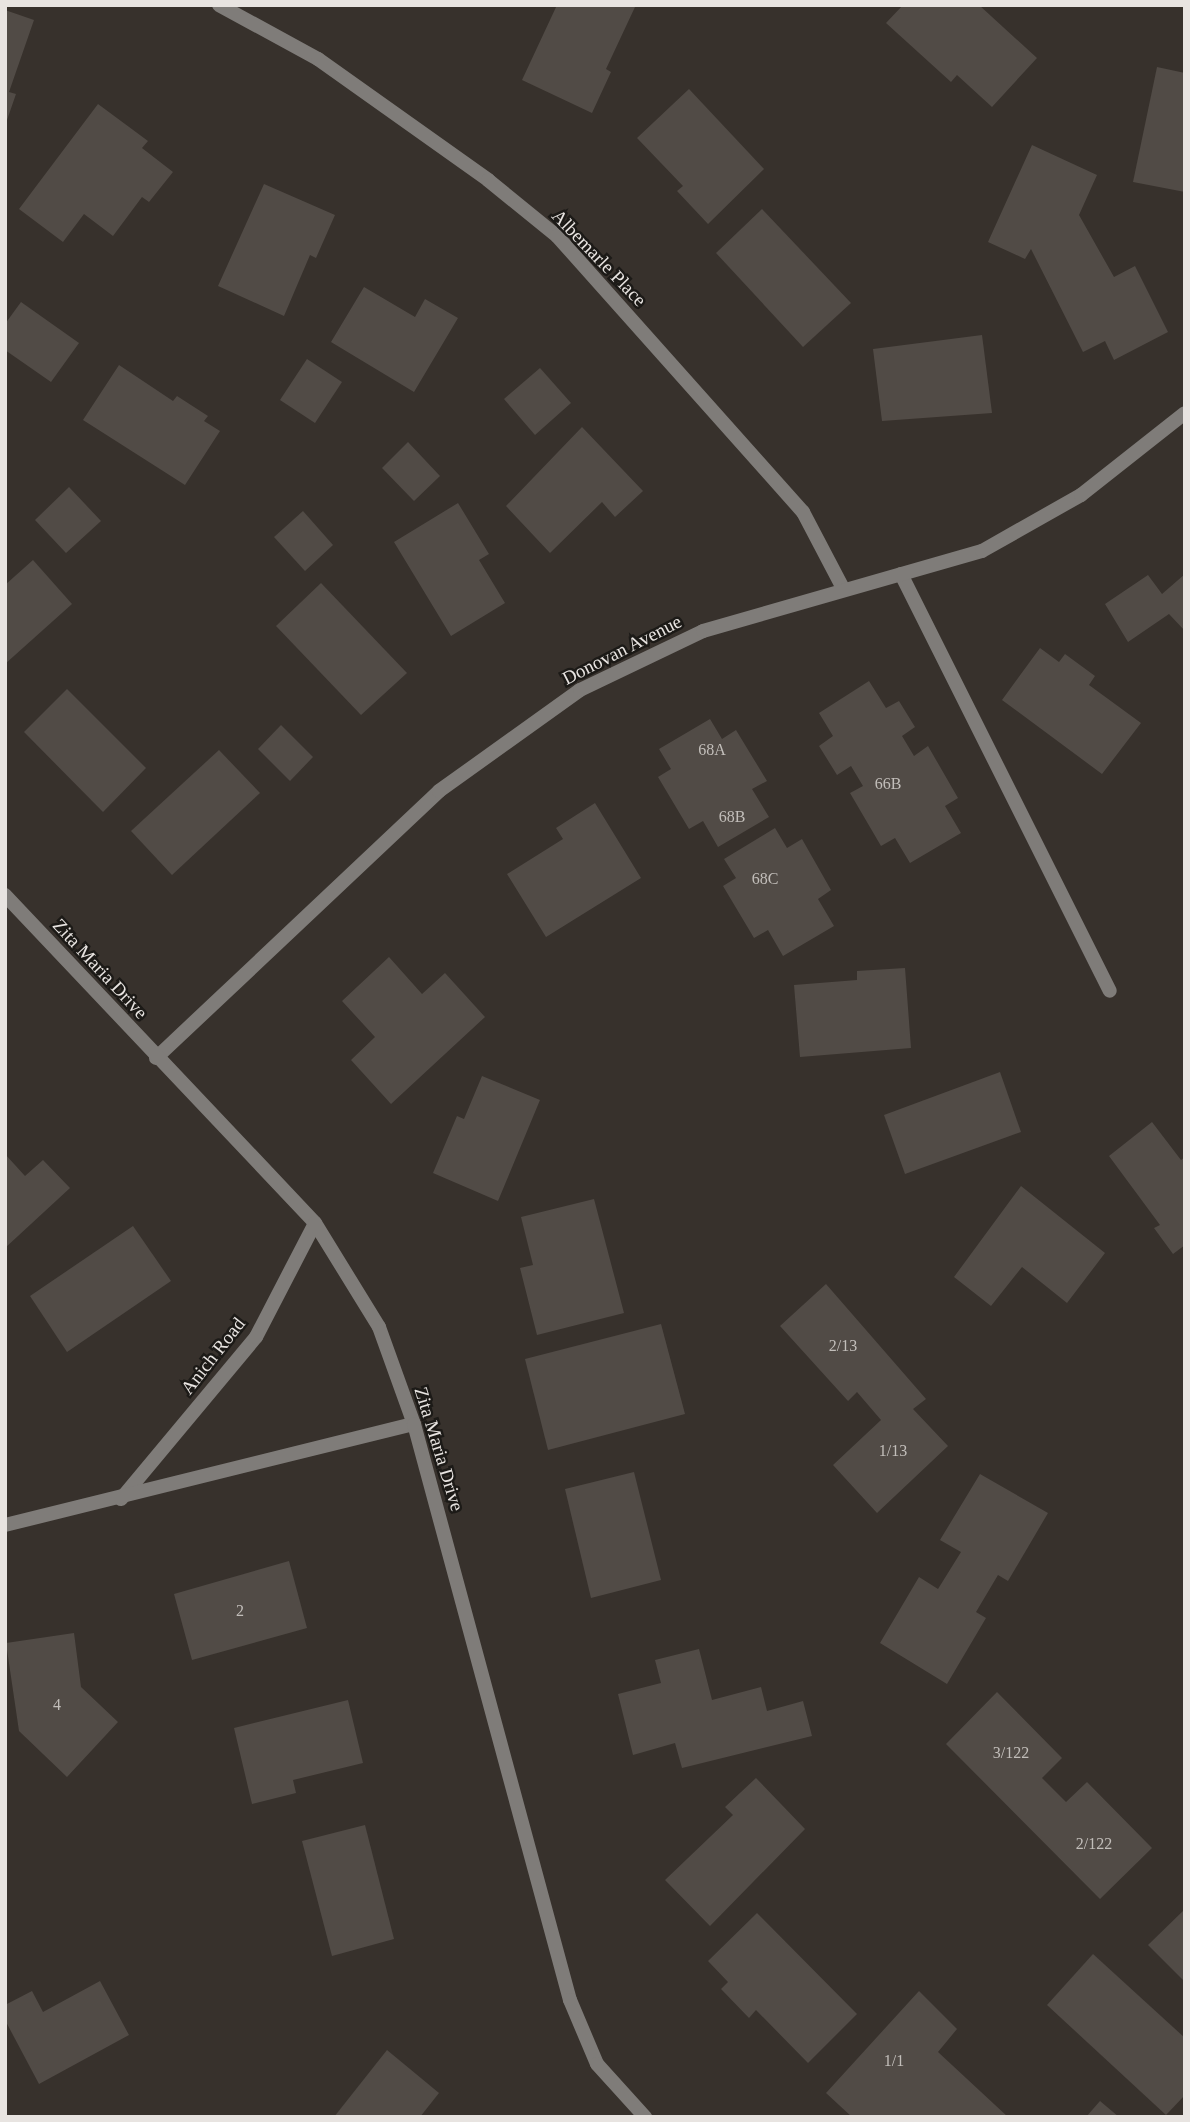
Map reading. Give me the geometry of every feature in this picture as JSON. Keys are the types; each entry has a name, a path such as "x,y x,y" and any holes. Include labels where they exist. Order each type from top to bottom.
{"street":[{"name":"Albemarle Place","path":"219,5 318,59 488,180 557,236 803,512 844,590"},
{"name":"Donovan Avenue","path":"156,1058 439,791 580,690 704,631 982,551 1081,495 1185,413"},
{"path":"901,574 1110,991"},
{"name":"Zita Maria Drive","path":"5,895 156,1058 315,1223 379,1327 414,1424 570,2000 597,2064 645,2117"},
{"name":"Anich Road","path":"121,1499 256,1337 315,1223"},
{"path":"5,1525 84,1503 121,1499 414,1424"}],"building":[{"path":"557,5 635,7 606,69 611,72 592,113 522,80"},
{"path":"903,5 979,5 1037,58 992,107 957,75 951,82 886,23"},
{"path":"5,10 34,20 9,92 16,94 6,123"},
{"path":"1157,67 1185,73 1185,192 1133,182"},
{"path":"689,89 764,169 708,224 677,191 683,186 637,138"},
{"path":"98,104 148,141 142,148 173,172 149,202 142,197 113,236 84,214 63,242 19,209"},
{"path":"1032,145 1097,175 1079,215 1114,277 1135,266 1168,332 1114,360 1105,341 1083,352 1031,249 1025,259 988,242"},
{"path":"264,184 335,215 316,258 310,255 284,316 218,286"},
{"path":"762,209 851,303 803,347 716,253"},
{"path":"364,287 415,317 425,299 458,318 414,392 331,342"},
{"path":"21,302 79,343 51,382 5,350 5,324"},
{"path":"982,335 992,413 882,421 873,349"},
{"path":"307,359 342,382 315,423 280,400"},
{"path":"119,365 173,401 177,396 208,416 204,421 220,431 185,485 83,420"},
{"path":"540,368 571,403 535,435 504,399"},
{"path":"582,427 643,491 615,517 602,502 550,553 506,506"},
{"path":"408,442 440,476 414,501 382,468"},
{"path":"69,487 101,521 66,553 35,520"},
{"path":"458,503 489,554 479,560 505,603 451,636 394,542"},
{"path":"303,511 333,545 305,571 274,537"},
{"path":"33,560 72,604 5,664 5,585"},
{"path":"1185,574 1185,631 1169,614 1128,642 1105,604 1148,575 1162,594"},
{"path":"321,583 407,673 361,715 276,626"},
{"path":"1040,648 1059,662 1065,654 1095,676 1089,685 1141,723 1102,774 1002,700"},
{"path":"869,681 886,708 899,701 915,727 902,736 914,756 928,746 958,798 945,806 961,833 910,863 895,838 881,846 850,793 863,786 851,766 837,775 819,746 833,736 819,713"},
{"path":"67,689 146,768 103,812 24,732"},
{"path":"710,719 722,739 736,730 767,781 752,789 769,817 718,847 703,821 689,829 658,777 671,769 659,749"},
{"path":"281,725 313,757 290,781 258,749"},
{"path":"219,750 260,793 172,875 131,831"},
{"path":"595,803 641,878 546,937 507,874 563,839 556,828"},
{"path":"775,828 787,848 802,839 831,890 818,899 834,926 783,956 768,930 754,938 723,886 736,878 724,859"},
{"path":"389,957 422,994 445,973 485,1017 391,1104 351,1060 375,1037 342,1001"},
{"path":"905,968 911,1048 800,1057 794,985 857,980 857,971"},
{"path":"1000,1072 1021,1132 905,1174 884,1115"},
{"path":"482,1076 540,1100 498,1201 433,1173 457,1116 464,1119"},
{"path":"1152,1122 1181,1160 1185,1157 1185,1245 1173,1254 1154,1228 1160,1225 1109,1156"},
{"path":"5,1154 25,1176 43,1160 70,1188 5,1248"},
{"path":"1021,1186 1105,1253 1067,1303 1022,1267 991,1306 954,1277"},
{"path":"594,1199 624,1313 537,1335 520,1268 533,1265 521,1217"},
{"path":"133,1226 171,1281 67,1352 30,1296"},
{"path":"826,1284 926,1399 913,1409 948,1446 877,1513 833,1465 881,1420 857,1392 848,1401 780,1326"},
{"path":"661,1324 685,1414 548,1450 525,1359"},
{"path":"634,1472 661,1580 591,1598 565,1489"},
{"path":"980,1474 1048,1513 1008,1581 998,1575 976,1612 986,1618 947,1684 880,1643 919,1577 938,1589 961,1552 940,1540"},
{"path":"289,1561 307,1628 192,1660 174,1594"},
{"path":"74,1633 81,1687 118,1722 67,1777 19,1731 6,1643"},
{"path":"699,1649 712,1700 761,1687 767,1711 803,1701 812,1736 682,1768 675,1743 633,1755 618,1694 661,1683 655,1660"},
{"path":"997,1692 1062,1758 1042,1778 1066,1802 1087,1782 1152,1848 1100,1899 946,1744"},
{"path":"348,1700 363,1763 293,1780 296,1793 252,1804 234,1728"},
{"path":"756,1778 805,1829 710,1926 665,1880 733,1815 725,1807"},
{"path":"365,1825 394,1939 332,1956 302,1841"},
{"path":"1185,1909 1185,1982 1148,1945"},
{"path":"757,1913 857,2014 808,2063 756,2010 749,2018 721,1989 728,1982 708,1961"},
{"path":"1093,1954 1185,2038 1185,2095 1166,2115 1047,2005"},
{"path":"100,1981 129,2035 39,2084 5,2020 5,2005 32,1991 43,2012"},
{"path":"919,1991 957,2029 938,2052 1008,2117 852,2117 826,2093"},
{"path":"387,2050 439,2093 420,2117 334,2117"},
{"path":"1100,2101 1119,2117 1086,2117"}]}
